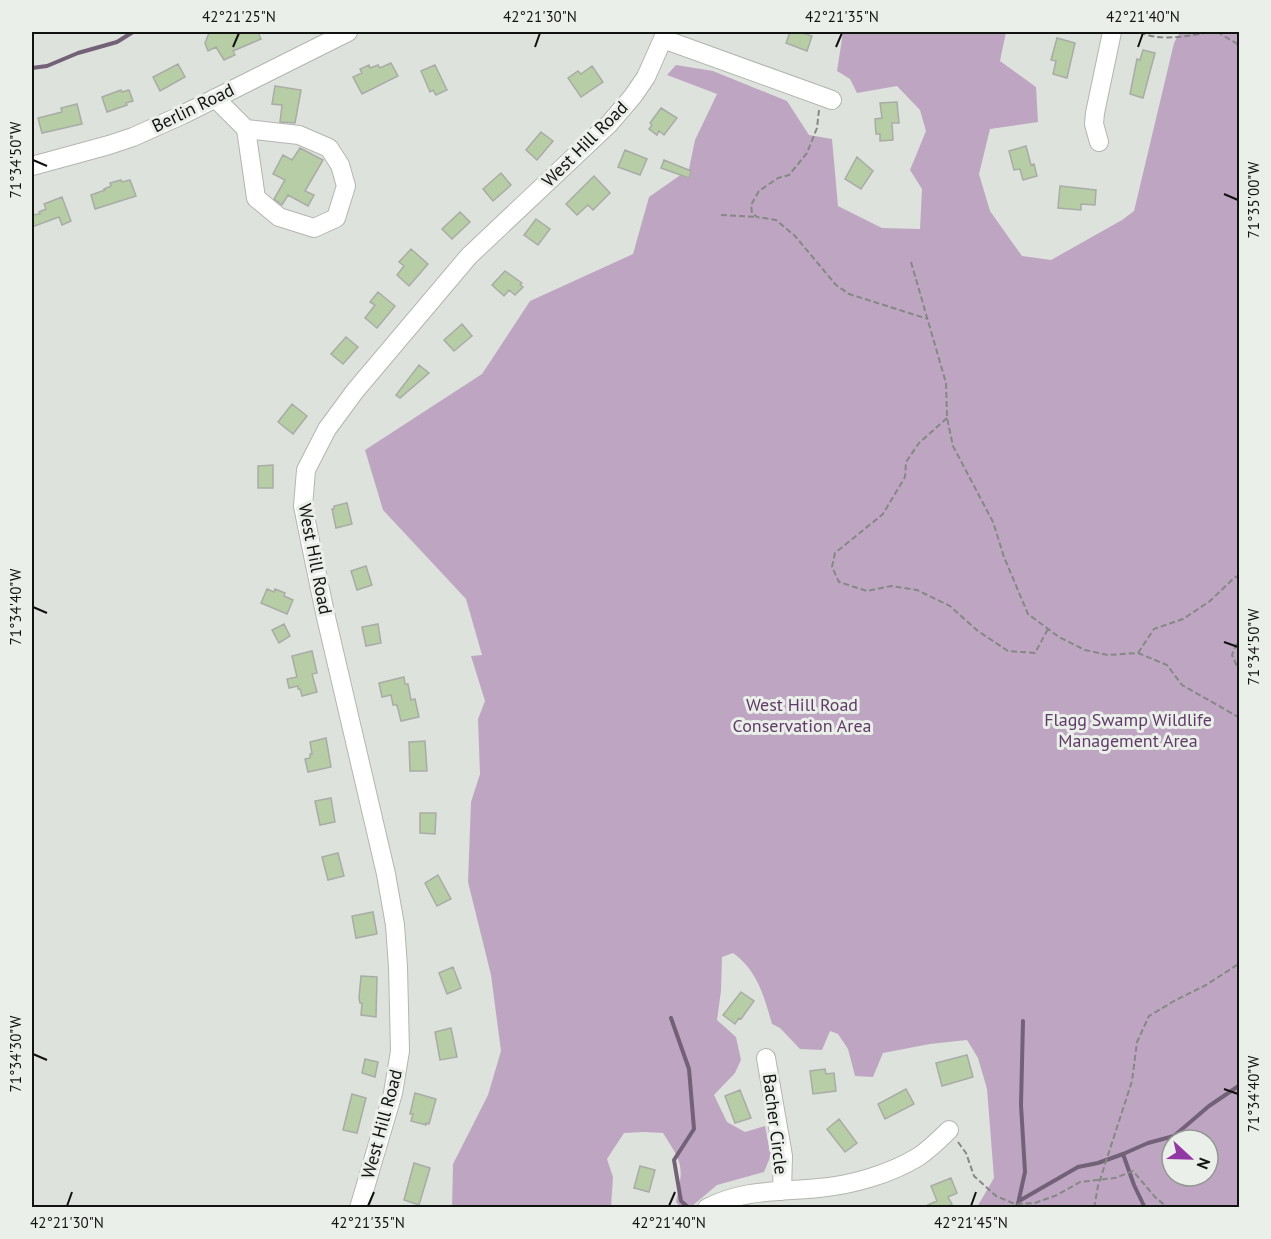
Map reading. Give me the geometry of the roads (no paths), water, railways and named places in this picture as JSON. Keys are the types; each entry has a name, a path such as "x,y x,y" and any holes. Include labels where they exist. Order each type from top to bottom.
{"street":[{"name":"Berlin Road","path":"32,166 134,137 348,32"},
{"path":"1099,142 1094,124 1095,113 1112,32"},
{"path":"665,35 827,98"},
{"name":"West Hill Road","path":"359,1208 393,1093 400,1051 395,925 386,874 325,613 303,506 306,470 327,429 355,391 469,256 609,124 633,96 646,77 665,35"},
{"path":"215,98 246,129 256,198 279,217 314,228 336,218 346,186 340,165 328,148 299,135 246,129"},
{"name":"Bacher Circle","path":"766,1058 783,1156 782,1191"},
{"path":"707,1208 741,1194 821,1188 877,1176 917,1158 950,1130"}],"waterway":[{"path":"32,68 47,66 78,53 117,42 133,32"},
{"path":"671,1018 689,1069 694,1129 674,1160 681,1201 689,1208"},
{"path":"1017,1208 1025,1172 1021,1105 1023,1021"},
{"path":"1123,1154 1148,1143 1174,1136 1209,1106 1240,1085"},
{"path":"1019,1201 1078,1167 1123,1154 1145,1208"}],"park label":[{"name":"West Hill Road Conservation Area","path":"802,715"},
{"name":"Flagg Swamp Wildlife Management Area","path":"1128,730"}]}
